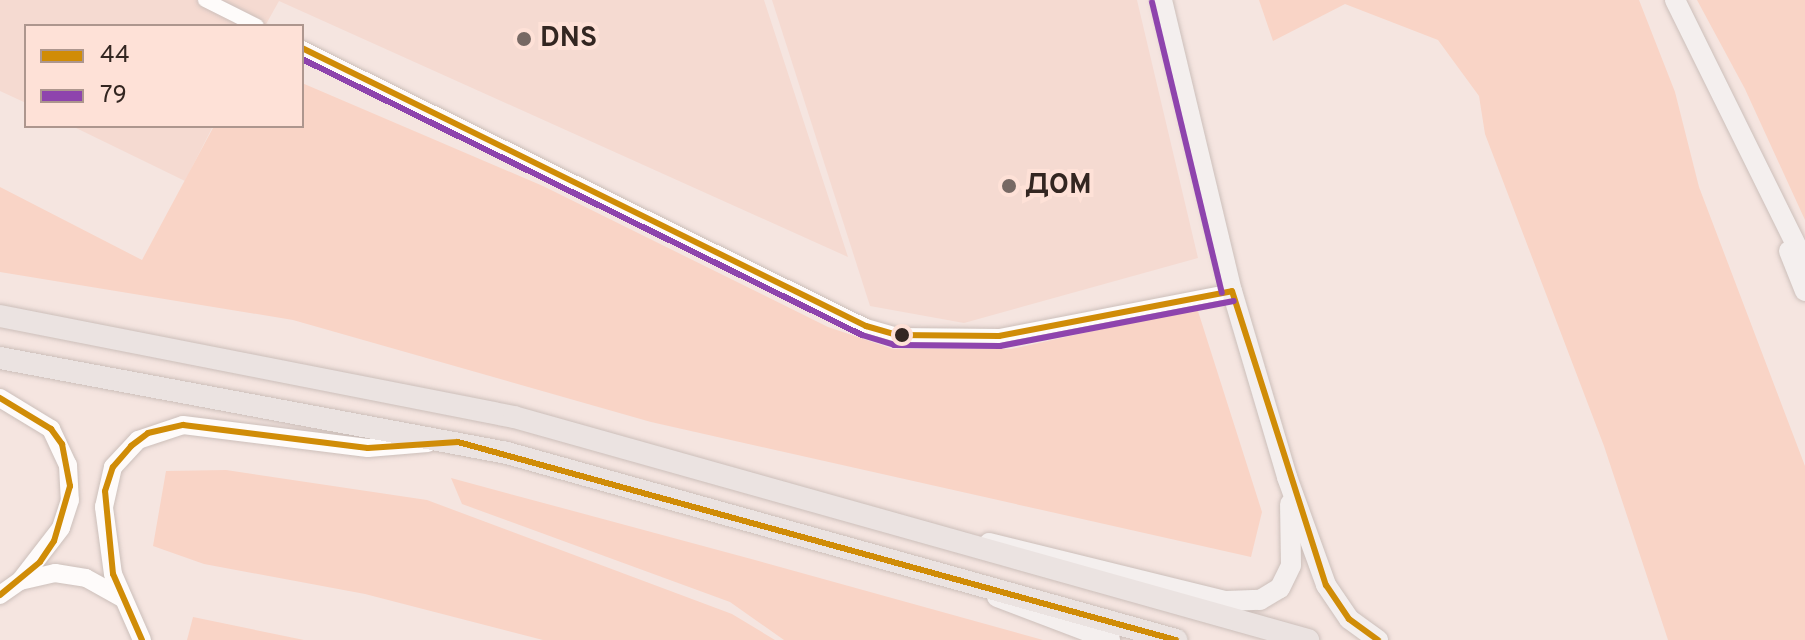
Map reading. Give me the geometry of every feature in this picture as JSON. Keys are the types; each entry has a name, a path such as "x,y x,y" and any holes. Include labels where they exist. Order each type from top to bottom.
{"main road":[{"path":"1162,0 1232,291 1287,477 1326,585 1349,619 1378,640"},
{"path":"1675,0 1805,263"},
{"path":"1746,143 1805,291"},
{"path":"0,316 514,417 1308,640"},
{"path":"0,358 458,442 1176,640"},
{"path":"954,539 1022,547 1226,601 1260,600 1280,588 1291,565 1287,477"},
{"path":"961,580 1050,622 1110,640"}],"street":[{"path":"205,0 253,24"},
{"path":"304,49 866,326 897,335 999,336 1232,291"},
{"path":"0,398 51,429 68,465 70,500 61,528 20,581 0,595"},
{"path":"142,640 122,598 108,547 105,491 118,459 148,433 203,426 368,448 458,442"},
{"path":"20,581 67,574 122,598"}],"shaded area":[{"path":"0,0 764,0 848,257 279,1 266,24 24,24 24,102 0,91"},
{"path":"772,0 1137,0 1198,258 964,323 870,306"},
{"path":"1259,0 1639,0 1675,92 1699,187 1805,466 1805,640 1668,640 1604,446 1485,134 1479,96 1438,40 1345,4 1273,41"},
{"path":"1697,0 1805,0 1805,220 1745,89"},
{"path":"304,84 543,186 828,327 893,349 1011,349 1197,308 1262,512 1251,557 651,422 293,320 0,272 0,187 142,260 213,128 304,128"},
{"path":"76,128 212,128 185,181"},
{"path":"226,470 427,500 732,614 775,640 543,640 365,594 204,564 153,546 166,471"},
{"path":"451,478 1043,640 784,640 730,602 462,504"},
{"path":"193,617 304,640 187,640"}],"transit line":[{"name":"79","path":"1152,2 1222,293"},
{"name":"44","path":"304,49 866,326 897,335 999,336 1232,291 1326,585 1349,619 1378,640"},
{"name":"79","path":"304,60 862,335 894,345 1000,346 1234,301"},
{"name":"44","path":"0,398 51,429 62,444 70,486 54,541 40,562 0,595"},
{"name":"44","path":"142,640 113,574 105,491 113,467 131,446 148,433 183,425 368,448 458,442 1176,640"}],"place":[{"name":"DNS","path":"524,39"},
{"name":"ДОМ","path":"1009,186"}]}
